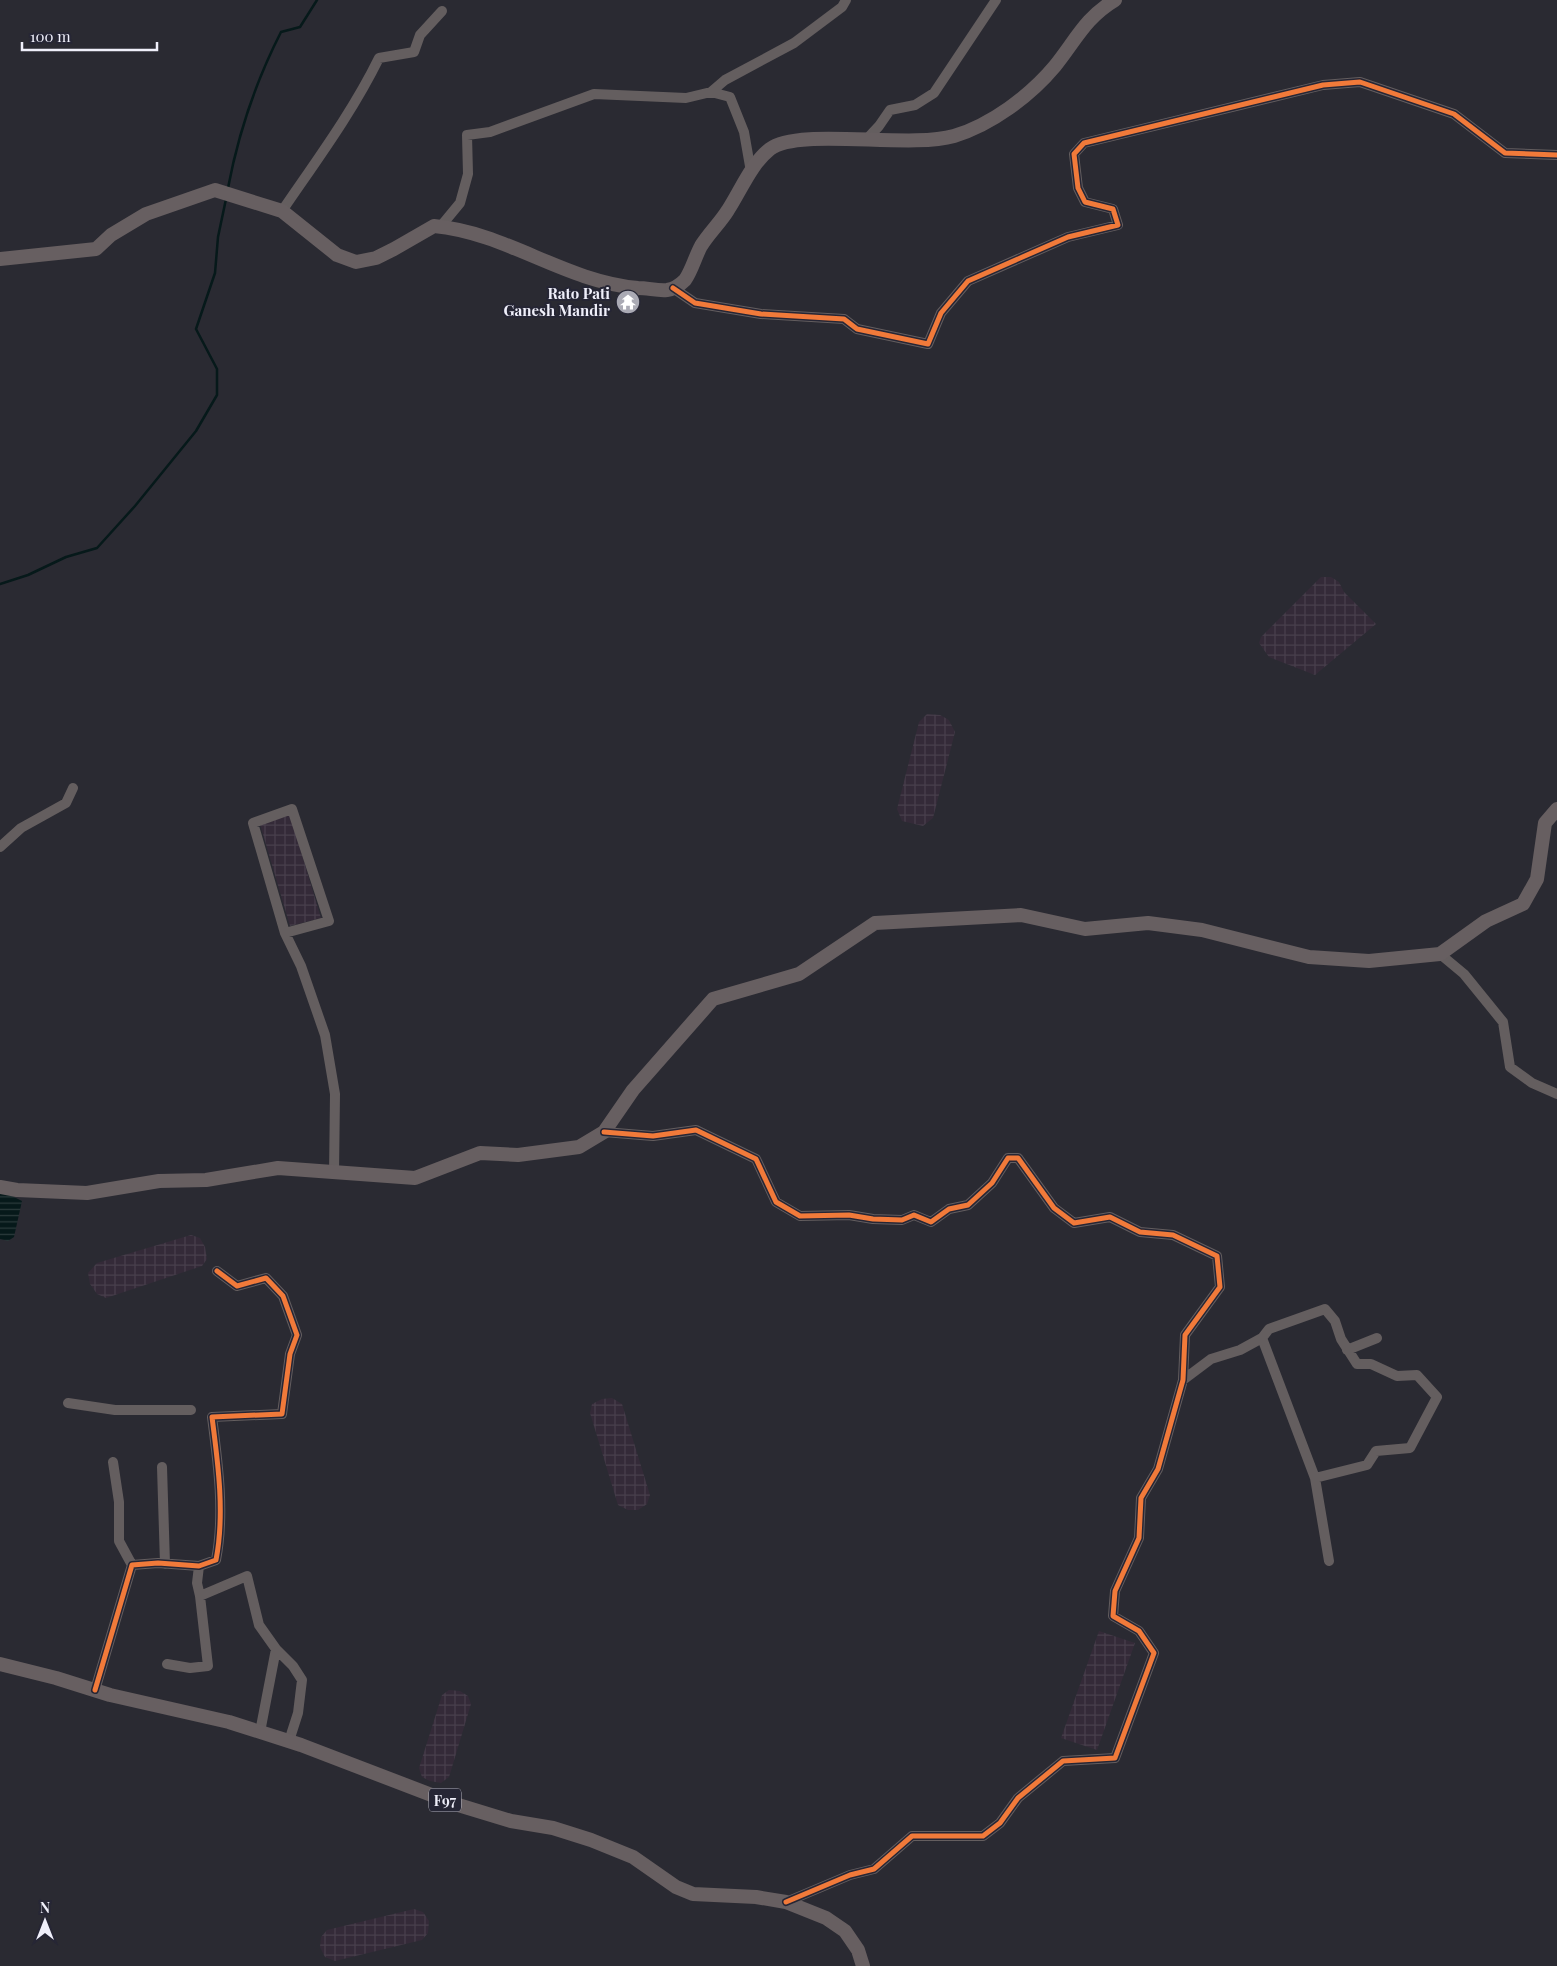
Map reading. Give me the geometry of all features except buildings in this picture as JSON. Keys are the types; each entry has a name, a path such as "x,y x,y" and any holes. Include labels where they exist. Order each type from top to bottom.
{"main road":[{"path":"0,259 96,249 112,235 146,214 214,190 282,211 337,255 356,262 376,258 430,226 441,226 484,236 512,246 551,265 596,281 618,286 664,290 673,288 686,278 700,248 728,211 751,172 762,157 777,144 818,138 865,141 933,141 976,128 997,116 1034,87 1053,68 1098,10 1115,0"},
{"path":"0,1187 17,1190 87,1193 159,1181 206,1180 278,1168 334,1174 415,1178 480,1153 518,1155 579,1148 604,1132 633,1090 713,999 799,974 875,923 1022,915 1085,929 1148,923 1202,930 1309,957 1369,961 1440,954 1486,920 1523,904 1537,879 1545,823 1557,809"},
{"name":"F97","path":"0,1664 145,1704 229,1722 289,1741 455,1804 511,1821 553,1828 591,1840 633,1857 676,1887 693,1894 756,1897 786,1902 826,1918 845,1931 858,1950 863,1966"}],"street":[{"path":"441,226 460,203 468,174 467,136 490,132 594,94 686,98 711,92 725,80 794,43 842,7 846,0"},
{"path":"865,141 890,110 915,105 934,93 996,0"},
{"path":"282,211 347,116 362,92 379,58 414,52 420,35 442,10"},
{"path":"673,288 695,303 761,314 844,319 857,329 928,344 941,313 968,281 1068,237 1118,225 1112,208 1085,202 1078,188 1074,154 1084,143 1323,85 1360,82 1454,114 1505,153 1557,155"},
{"path":"711,92 730,98 744,132 751,172"},
{"path":"0,847 20,828 66,803 73,788"},
{"path":"285,933 330,921 292,809 253,823 285,933 301,966 325,1035 335,1094 334,1174"},
{"path":"1440,954 1464,974 1503,1022 1510,1067 1532,1083 1557,1094"},
{"path":"604,1132 653,1136 696,1130 756,1159 776,1202 800,1216 849,1215 873,1219 902,1220 914,1215 931,1222 949,1209 968,1205 992,1183 1008,1158 1018,1158 1054,1208 1074,1223 1110,1218 1140,1232 1173,1235 1217,1256 1220,1287 1185,1335 1182,1380 1158,1469 1141,1498 1139,1538 1114,1591 1113,1616 1139,1631 1154,1653 1115,1758 1063,1761 1018,1798 1000,1823 983,1836 912,1836 874,1869 850,1875 786,1902"},
{"path":"132,1566 165,1564 199,1566 216,1560 220,1540 212,1417 282,1414 290,1354 298,1335 283,1296 266,1278 237,1286 217,1271"},
{"path":"1182,1380 1212,1359 1240,1350 1262,1338 1269,1328 1325,1310 1335,1321 1347,1350 1357,1364 1371,1364 1397,1376 1418,1375 1437,1397 1410,1448 1376,1451 1367,1464 1315,1478"},
{"path":"1262,1338 1315,1478 1329,1562"},
{"path":"1347,1350 1377,1338"},
{"path":"68,1403 115,1410 192,1410"},
{"path":"95,1690 132,1566 118,1541 118,1502 113,1462"},
{"path":"162,1467 165,1564"},
{"path":"167,1664 190,1668 208,1666 197,1583 199,1566"},
{"path":"200,1596 247,1576 259,1625 276,1649 293,1666 302,1680 298,1713 289,1741"},
{"path":"260,1732 276,1649"}],"shaded area":[{"path":"1321,577 1331,577 1339,582 1344,592 1376,624 1315,675 1269,657 1259,643 1261,637"},
{"path":"927,714 940,715 949,720 955,732 933,818 923,826 902,821 897,809 919,722"},
{"path":"290,815 321,918 290,926 260,824"},
{"path":"0,1193 6,1193 22,1201 14,1237 8,1241 0,1239"},
{"path":"191,1235 200,1238 205,1247 207,1259 202,1266 106,1298 97,1294 90,1284 88,1273 97,1263"},
{"path":"612,1398 622,1404 650,1495 647,1504 638,1510 628,1510 618,1505 590,1413 592,1404 602,1399"},
{"path":"1099,1631 1135,1643 1097,1750 1061,1738"},
{"path":"449,1690 460,1691 468,1696 471,1704 449,1777 441,1783 422,1777 419,1768 442,1695"},
{"path":"414,1909 423,1912 429,1921 428,1933 422,1940 335,1961 325,1957 320,1947 321,1937 327,1930"}],"waterway":[{"path":"228,188 249,108 272,51 281,32 300,27 317,0"},
{"path":"0,584 28,575 66,557 97,548 135,506 196,431 217,395 217,369 196,329 215,273 218,237 226,199"}],"cycle path":[{"path":"673,288 695,303 761,314 844,319 857,329 928,344 941,313 968,281 1068,237 1118,225 1113,209 1085,202 1078,188 1074,154 1084,143 1323,85 1360,82 1454,114 1505,153 1557,155"},
{"path":"604,1132 653,1136 696,1130 756,1159 776,1202 800,1216 849,1215 873,1219 902,1220 914,1215 931,1222 949,1209 968,1205 992,1183 1008,1158 1018,1158 1054,1208 1074,1223 1110,1217 1140,1232 1173,1235 1217,1256 1220,1287 1185,1335 1183,1380 1158,1469 1141,1498 1139,1538 1115,1591 1113,1616 1139,1631 1154,1653 1115,1758 1063,1761 1018,1798 1000,1823 983,1836 912,1836 874,1869 850,1875 786,1902"},
{"path":"95,1690 132,1565 158,1563 199,1566 216,1560 219,1543 220,1507 212,1417 282,1414 290,1354 297,1335 283,1296 266,1278 237,1286 217,1271"}],"place":[{"name":"Rato Pati Ganesh Mandir","path":"628,302"}]}
